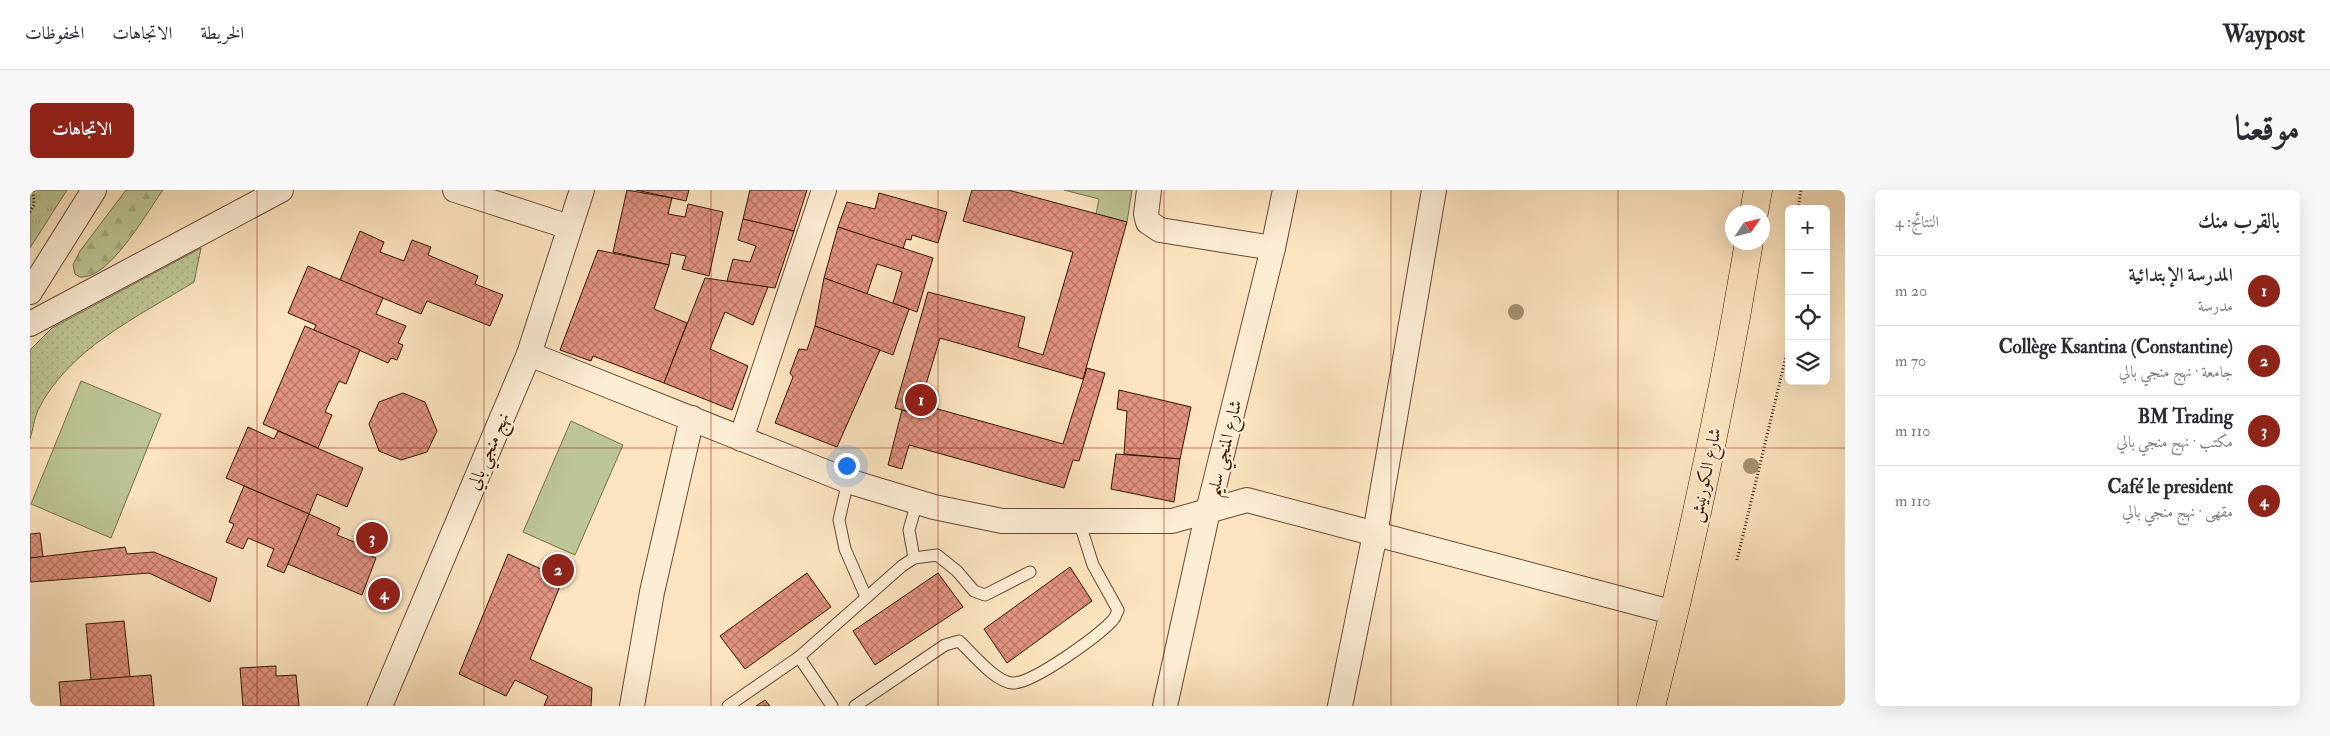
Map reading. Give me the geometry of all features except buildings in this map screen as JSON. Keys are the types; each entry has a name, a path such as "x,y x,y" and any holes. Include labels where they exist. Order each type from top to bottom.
{"main road":[{"path":"1755,205 1758,190"},
{"name":"شارع الكورنيش","path":"1651,706 1675,613 1728,367 1748,250"}],"street":[{"path":"30,292 94,190"},
{"path":"30,324 281,190"},
{"path":"455,190 569,226"},
{"name":"نهج منجي بالي","path":"380,706 529,354 582,190"},
{"path":"741,439 824,190"},
{"path":"1149,190 1146,214 1148,222 1160,230 1273,248"},
{"name":"شارع المنجي سليم","path":"1165,706 1208,511 1273,248 1285,190"},
{"path":"1340,706 1376,534 1434,190"},
{"path":"529,354 848,481 917,502 1002,521 1172,521 1247,500 1675,613"},
{"path":"632,706 652,592 692,418"}],"lane":[{"path":"848,481 839,520 845,549 866,597"},
{"path":"914,558 910,530 917,502"},
{"path":"855,706 946,645 959,641 998,678 1012,683 1036,676 1097,634 1115,619 1118,610 1093,565 1079,521"},
{"path":"728,706 799,657 902,566 914,558 937,555 957,571 974,591 985,595 1030,572"},
{"path":"799,657 832,706"}],"path":[{"path":"30,212 34,206 32,190"},
{"path":"1799,205 1801,190"},
{"path":"1736,560 1785,360"}],"green space":[{"path":"30,190 67,190 30,248"},
{"path":"126,190 163,190 115,257 103,268 91,275 80,277 75,274 73,265 80,251"},
{"path":"1064,190 1132,190 1127,222 1096,214 1099,199"},
{"path":"201,248 194,282 107,336 86,351 68,369 51,388 38,410 30,439 30,350 52,328"},
{"path":"81,381 161,414 111,538 31,504"},
{"path":"571,421 623,445 575,555 523,532"}],"place":[{"name":"المدرسة الإبتدائية","path":"921,400"},
{"name":"BM Trading","path":"372,538"},
{"name":"Collège Ksantina (Constantine)","path":"558,570"},
{"name":"Café le president","path":"384,594"}]}
